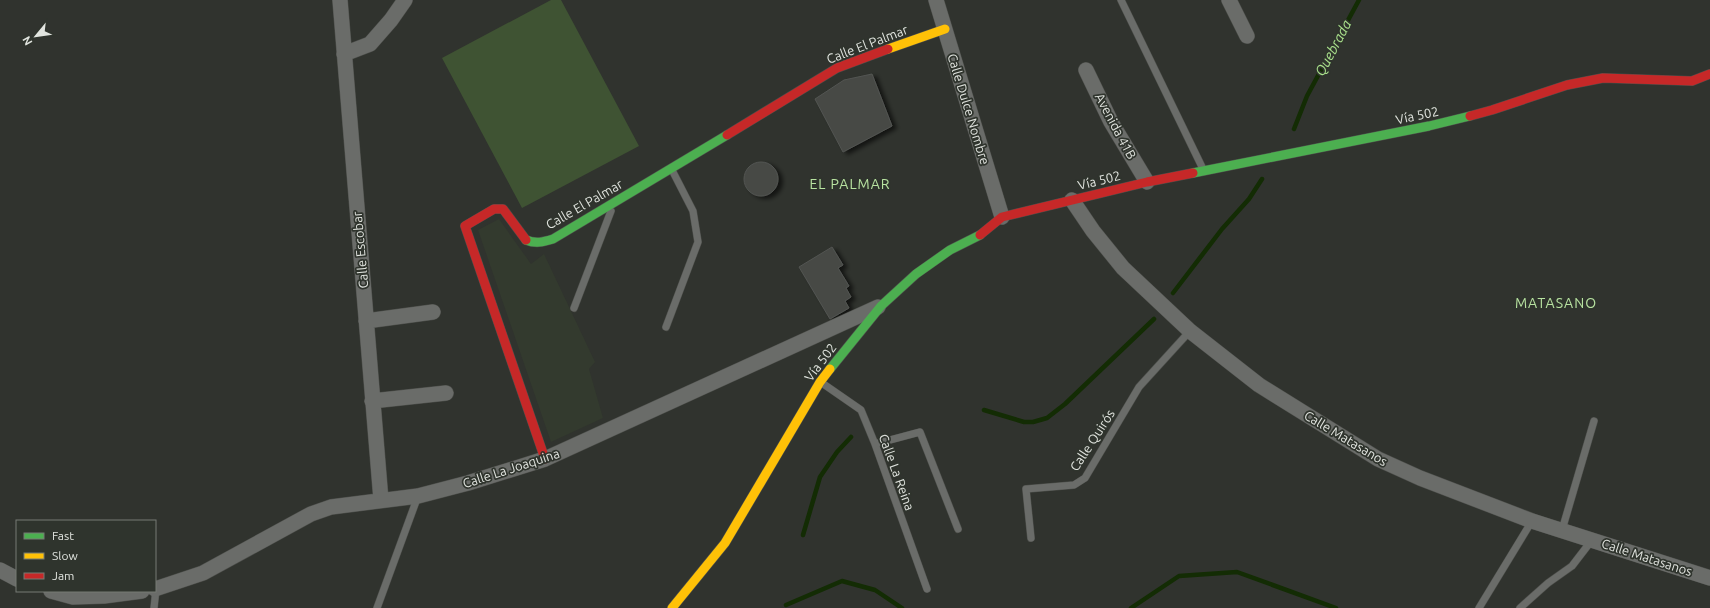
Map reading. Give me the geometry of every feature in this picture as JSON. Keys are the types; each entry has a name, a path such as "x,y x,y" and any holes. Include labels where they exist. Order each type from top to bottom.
{"street":[{"name":"Calle Escobar","path":"340,0 381,500"},
{"path":"344,54 370,44 391,20 405,0"},
{"name":"Calle Dulce Nombre","path":"936,0 1002,218"},
{"path":"1229,0 1247,36"},
{"name":"Calle El Palmar","path":"545,459 465,226 494,209 503,209 510,215 522,237 531,243 541,243 553,239 837,68 945,29"},
{"name":"Avenida 41B","path":"1086,70 1111,122 1147,182"},
{"name":"Vía 502","path":"672,608 725,544 820,382 881,306 916,274 950,250 979,236 1002,218 1147,182 1429,126 1492,110 1567,85 1603,78 1692,82 1710,74"},
{"name":"Calle Matasanos","path":"1072,200 1093,231 1124,268 1190,331 1259,385 1378,459 1420,478 1532,521 1710,578"},
{"name":"Calle La Joaquina","path":"156,588 203,573 311,514 331,507 418,496 468,483 545,459 881,306"},
{"path":"366,320 433,312"},
{"path":"372,401 446,393"},
{"path":"0,570 16,578"},
{"name":"Calle La Joaquina","path":"53,592 73,600 135,592"}],"lane":[{"path":"1121,0 1204,170"},
{"path":"666,327 698,242 693,212 671,169"},
{"path":"574,308 614,202"},
{"name":"Calle Quirós","path":"1031,538 1026,489 1074,485 1085,478 1139,387 1190,331"},
{"name":"Calle La Reina","path":"820,382 861,410 875,444 927,589"},
{"path":"1562,530 1594,421"},
{"path":"875,444 920,432 958,529"},
{"path":"377,608 418,496"},
{"path":"1479,608 1532,521"},
{"path":"1520,608 1548,583 1572,566 1593,540"},
{"path":"151,592 154,608"}],"shaded area":[{"path":"499,219 531,264 544,254 595,362 589,369 603,418 551,442 478,230"}],"green space":[{"path":"551,0 561,0 639,146 522,208 442,58"}],"building":[{"path":"872,74 892,126 843,152 815,99 844,80"},
{"path":"758,162 764,162 768,163 775,169 778,179 777,186 771,193 764,196 758,196 754,195 747,189 744,182 744,176 745,172 751,165"},
{"path":"832,247 843,265 838,268 849,286 846,288 851,297 845,301 849,308 830,319 799,267"}],"waterway":[{"name":"Quebrada","path":"1294,129 1307,96 1359,0"},
{"path":"1173,293 1222,229 1249,199 1262,179"},
{"path":"984,410 1024,422 1033,422 1047,418 1065,404 1154,319"},
{"path":"803,535 820,477 837,452 851,437"},
{"path":"1131,608 1179,576 1237,572 1336,608"},
{"path":"786,605 842,581 875,590 902,608"}],"traffic: fast":[{"path":"1193,173 1429,126 1470,116"},
{"path":"526,240 540,242 553,239 727,135"},
{"path":"830,369 881,306 916,274 950,250 980,235"}],"traffic: slow":[{"path":"888,49 945,29"},
{"path":"672,608 725,543 820,382 830,369"}],"traffic: jam":[{"path":"727,135 837,68 888,49"},
{"path":"1470,116 1567,85 1603,78 1692,81 1710,74"},
{"path":"980,235 1002,217 1147,182 1193,173"},
{"path":"526,240 503,209 494,209 465,226 545,459"}],"district":[{"name":"EL PALMAR","path":"850,184"},
{"name":"MATASANO","path":"1556,303"}]}
